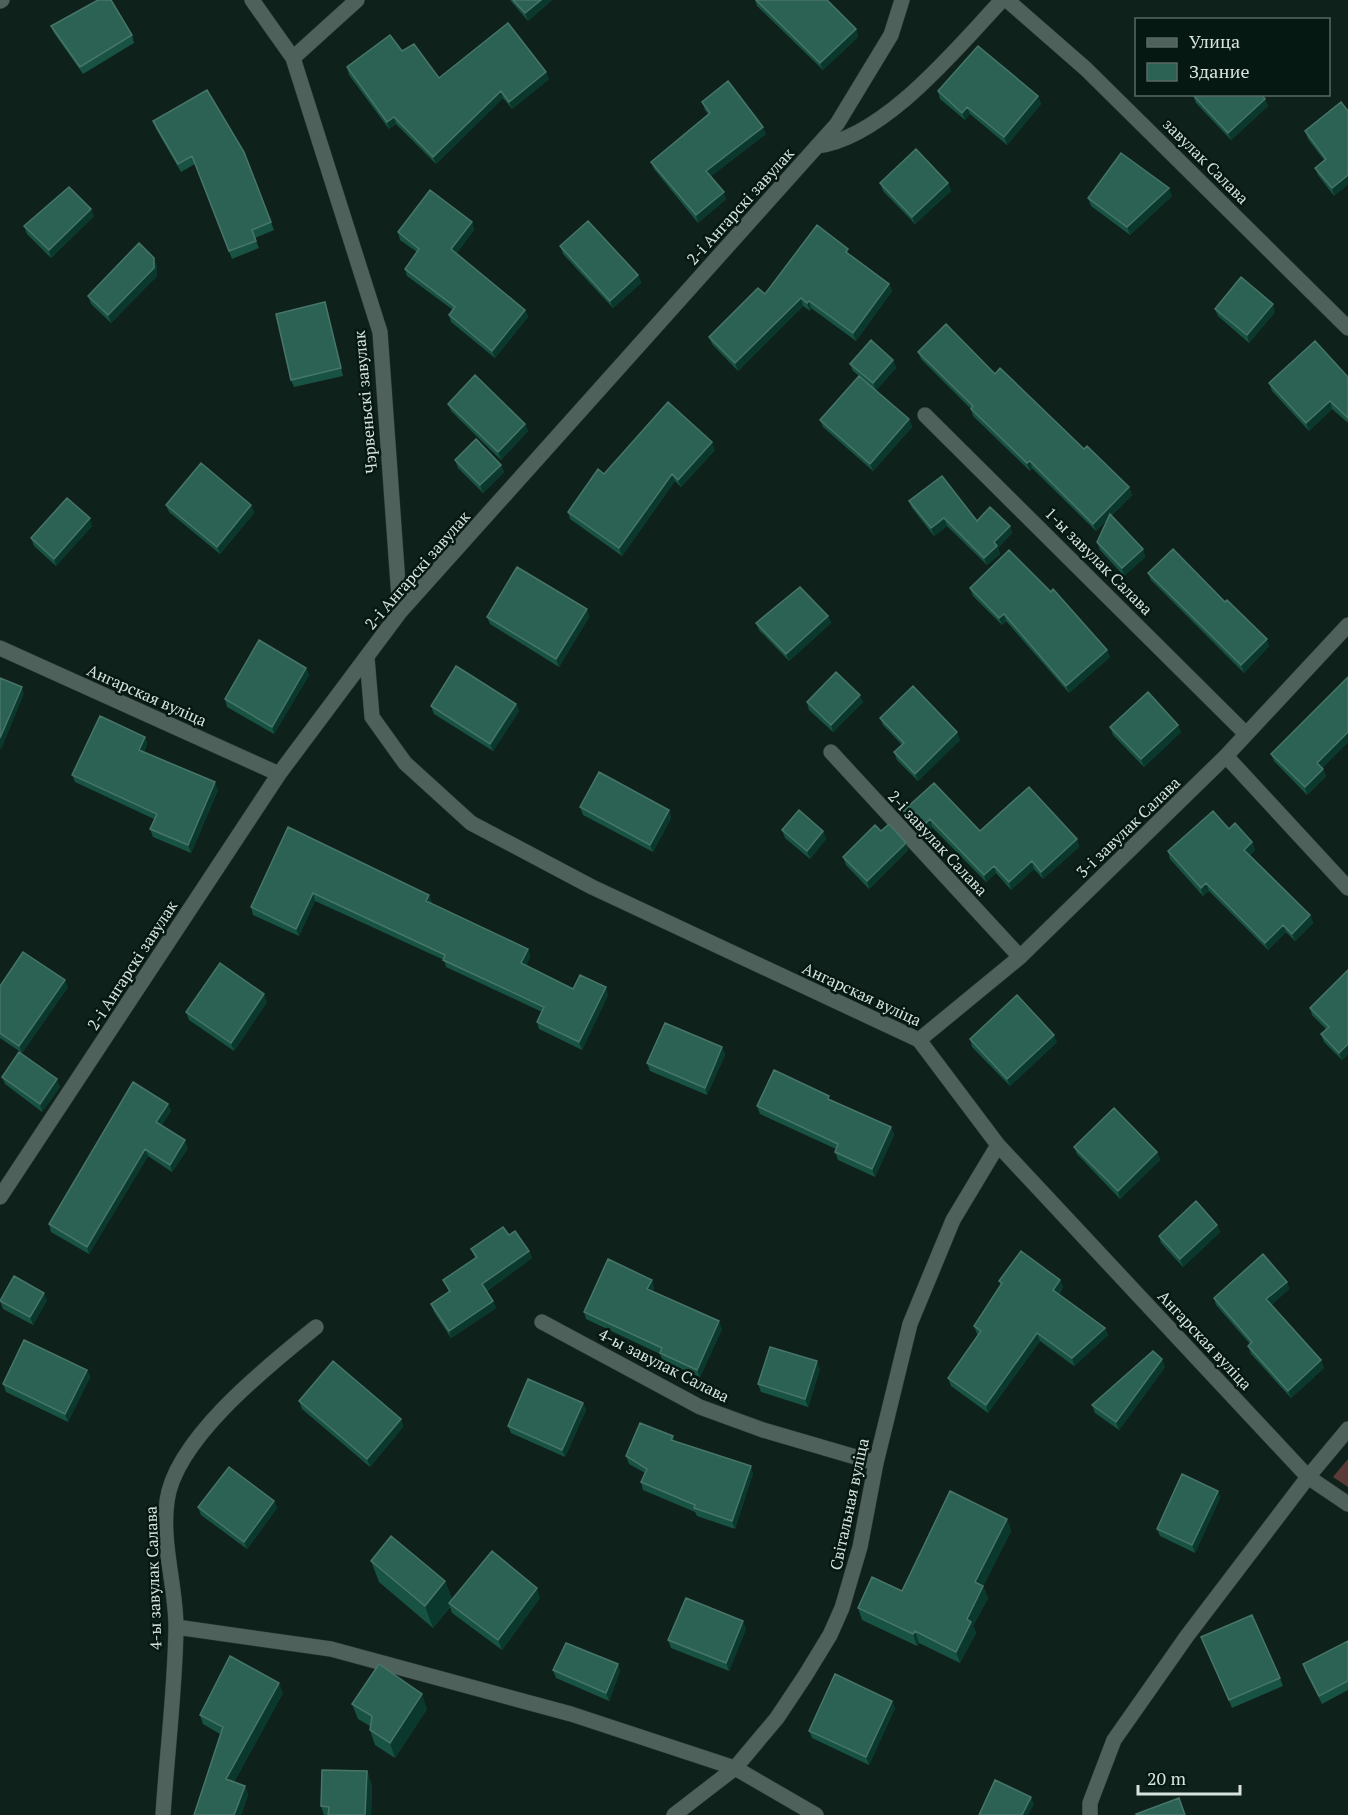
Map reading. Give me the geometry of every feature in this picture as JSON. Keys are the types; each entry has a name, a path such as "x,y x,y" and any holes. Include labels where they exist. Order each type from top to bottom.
{"street":[{"name":"Чэрвеньскі завулак","path":"252,0 292,58 380,332 400,612"},
{"path":"292,58 357,0"},
{"name":"2-і Ангарскі завулак","path":"0,1197 279,774 400,612 837,124 891,35 902,0"},
{"path":"817,147 836,144 905,101 1002,0"},
{"name":"завулак Салава","path":"1007,0 1103,85 1348,328"},
{"name":"1-ы завулак Салава","path":"925,415 1246,734"},
{"name":"3-і завулак Салава","path":"919,1040 1020,957 1226,756 1348,625"},
{"name":"Ангарская вуліца","path":"0,648 279,774"},
{"name":"Ангарская вуліца","path":"367,658 372,717 405,763 471,823 592,887 919,1040 998,1145 1308,1477 1348,1504"},
{"name":"2-і завулак Салава","path":"831,752 1020,957"},
{"path":"1226,756 1348,888"},
{"name":"Світальная вуліца","path":"674,1815 735,1768 777,1718 830,1635 850,1583 910,1324 936,1255 953,1220 998,1145"},
{"name":"4-ы завулак Салава","path":"542,1322 700,1407 763,1430 876,1463"},
{"name":"4-ы завулак Салава","path":"163,1815 176,1627 166,1542 167,1500 172,1481 183,1460 213,1421 282,1354 316,1327"},
{"path":"1090,1815 1090,1803 1114,1740 1187,1636 1308,1477 1348,1429"},
{"path":"176,1627 331,1649 571,1714 735,1768 816,1815"}],"shaded area":[{"path":"1348,1459 1348,1487 1333,1477"}],"building":[{"path":"98,0 111,0 132,35 80,67 51,26"},
{"path":"513,0 541,0 525,13"},
{"path":"756,0 827,0 856,29 820,63"},
{"path":"508,23 546,72 509,102 501,91 433,157 394,117 387,122 347,67 390,35 402,51 414,44 439,78"},
{"path":"978,46 1038,96 1004,137 967,107 962,113 938,91"},
{"path":"728,81 763,127 706,171 724,192 696,215 651,162 710,113 702,102"},
{"path":"207,90 244,152 271,222 252,230 256,241 229,251 192,156 178,164 153,121"},
{"path":"1194,96 1263,96 1265,99 1228,133"},
{"path":"1341,102 1348,111 1348,175 1332,188 1315,168 1326,159 1305,131"},
{"path":"916,149 948,183 912,217 880,183"},
{"path":"1121,153 1169,188 1127,227 1088,198"},
{"path":"69,187 91,209 49,250 24,226"},
{"path":"430,190 472,222 451,249 525,310 492,351 449,315 455,307 405,269 419,249 398,232"},
{"path":"588,221 638,275 610,301 560,246"},
{"path":"817,225 848,249 846,252 889,284 853,333 809,301 807,303 801,298 735,363 709,337 758,288 765,294"},
{"path":"139,243 154,258 154,268 108,315 88,296"},
{"path":"1241,277 1273,304 1247,335 1215,309"},
{"path":"325,302 341,368 291,380 276,314"},
{"path":"946,324 995,374 1000,368 1084,449 1087,446 1129,487 1093,524 1030,461 1027,463 971,409 973,406 918,352"},
{"path":"871,340 893,360 873,383 850,364"},
{"path":"1315,341 1348,377 1348,418 1330,401 1306,423 1269,383"},
{"path":"475,375 525,424 498,452 448,404"},
{"path":"859,376 909,419 870,464 820,420"},
{"path":"668,402 712,442 678,480 672,474 619,548 568,512 598,469 604,474"},
{"path":"476,439 501,465 480,485 455,460"},
{"path":"201,463 251,505 217,547 166,505"},
{"path":"942,476 977,521 990,507 1010,526 994,542 997,546 984,558 944,518 931,528 909,501"},
{"path":"67,498 90,518 54,559 31,538"},
{"path":"1110,514 1143,549 1122,568 1097,542"},
{"path":"1173,549 1225,602 1227,600 1267,639 1241,665 1148,573"},
{"path":"1009,550 1051,592 1053,589 1107,650 1066,686 1004,614 999,618 970,588"},
{"path":"517,567 587,609 556,659 487,617"},
{"path":"800,587 828,616 786,654 756,623"},
{"path":"259,640 306,668 272,727 225,699"},
{"path":"456,666 516,704 490,744 431,706"},
{"path":"836,672 860,695 831,725 807,702"},
{"path":"1348,677 1348,732 1317,763 1323,769 1305,787 1271,754"},
{"path":"0,678 22,687 0,738"},
{"path":"913,686 957,732 915,774 894,752 904,743 880,718"},
{"path":"1148,692 1178,725 1141,759 1110,727"},
{"path":"100,716 145,737 139,750 215,782 188,845 150,829 157,814 72,775"},
{"path":"599,772 669,810 650,845 580,807"},
{"path":"934,783 980,831 1029,787 1077,839 1041,872 1032,861 1009,882 994,866 984,875 930,819 920,829 903,811"},
{"path":"799,810 823,831 807,851 782,830"},
{"path":"1213,811 1229,829 1235,823 1252,842 1244,850 1310,915 1292,934 1283,925 1265,943 1206,883 1201,888 1168,851"},
{"path":"889,824 906,843 867,881 843,857 875,825 881,831"},
{"path":"288,827 429,895 426,901 528,949 521,963 573,989 580,975 606,987 579,1042 537,1022 544,1007 443,960 445,955 313,893 296,929 251,907"},
{"path":"23,952 65,980 19,1046 0,1033 0,986"},
{"path":"220,963 264,994 231,1043 186,1012"},
{"path":"1348,970 1348,1044 1339,1053 1321,1034 1329,1027 1310,1008"},
{"path":"1017,995 1054,1035 1007,1079 970,1039"},
{"path":"665,1023 722,1047 705,1088 647,1063"},
{"path":"19,1052 57,1079 40,1104 2,1077"},
{"path":"774,1070 829,1096 828,1099 891,1127 872,1169 835,1152 838,1144 757,1106"},
{"path":"133,1082 168,1104 156,1122 185,1140 170,1165 145,1149 87,1247 49,1224"},
{"path":"1114,1108 1157,1152 1118,1191 1074,1147"},
{"path":"1196,1201 1217,1225 1180,1259 1159,1236"},
{"path":"503,1227 509,1235 515,1231 529,1251 482,1284 493,1301 449,1331 431,1304 450,1291 443,1280 477,1257 471,1249"},
{"path":"1021,1251 1060,1280 1053,1290 1105,1328 1072,1358 1037,1333 986,1405 948,1378 981,1331 974,1326 1002,1283 999,1281"},
{"path":"1263,1254 1287,1282 1266,1299 1321,1360 1288,1391 1248,1346 1252,1342 1214,1298"},
{"path":"608,1259 652,1280 647,1289 719,1321 697,1370 660,1353 662,1348 584,1312"},
{"path":"14,1276 44,1293 30,1317 0,1301"},
{"path":"24,1340 87,1370 65,1414 3,1384"},
{"path":"770,1347 817,1361 805,1399 758,1384"},
{"path":"1153,1351 1162,1359 1116,1422 1092,1405"},
{"path":"333,1361 401,1419 367,1459 299,1401"},
{"path":"528,1379 583,1403 562,1450 508,1426"},
{"path":"640,1423 673,1436 671,1440 751,1466 732,1521 694,1508 695,1505 641,1482 647,1469 626,1456"},
{"path":"229,1467 274,1501 244,1542 198,1507"},
{"path":"1182,1474 1218,1491 1192,1545 1157,1529"},
{"path":"950,1491 1007,1519 975,1582 983,1586 967,1619 971,1622 956,1652 915,1631 913,1634 858,1608 872,1577 902,1591"},
{"path":"391,1536 445,1581 425,1606 371,1561"},
{"path":"492,1551 537,1588 498,1640 449,1603"},
{"path":"686,1598 743,1621 726,1663 668,1640"},
{"path":"1252,1615 1280,1678 1229,1700 1201,1637"},
{"path":"1348,1641 1348,1681 1319,1696 1303,1664"},
{"path":"566,1643 618,1664 606,1693 553,1670"},
{"path":"230,1656 279,1683 226,1779 245,1786 234,1815 194,1815 223,1727 200,1715"},
{"path":"379,1664 422,1694 390,1743 370,1730 372,1716 352,1704"},
{"path":"835,1674 892,1701 866,1757 809,1731"},
{"path":"322,1770 367,1771 365,1815 328,1815 329,1807 321,1806"},
{"path":"995,1780 1031,1797 1022,1815 979,1815"},
{"path":"1179,1798 1185,1815 1136,1814"}]}
